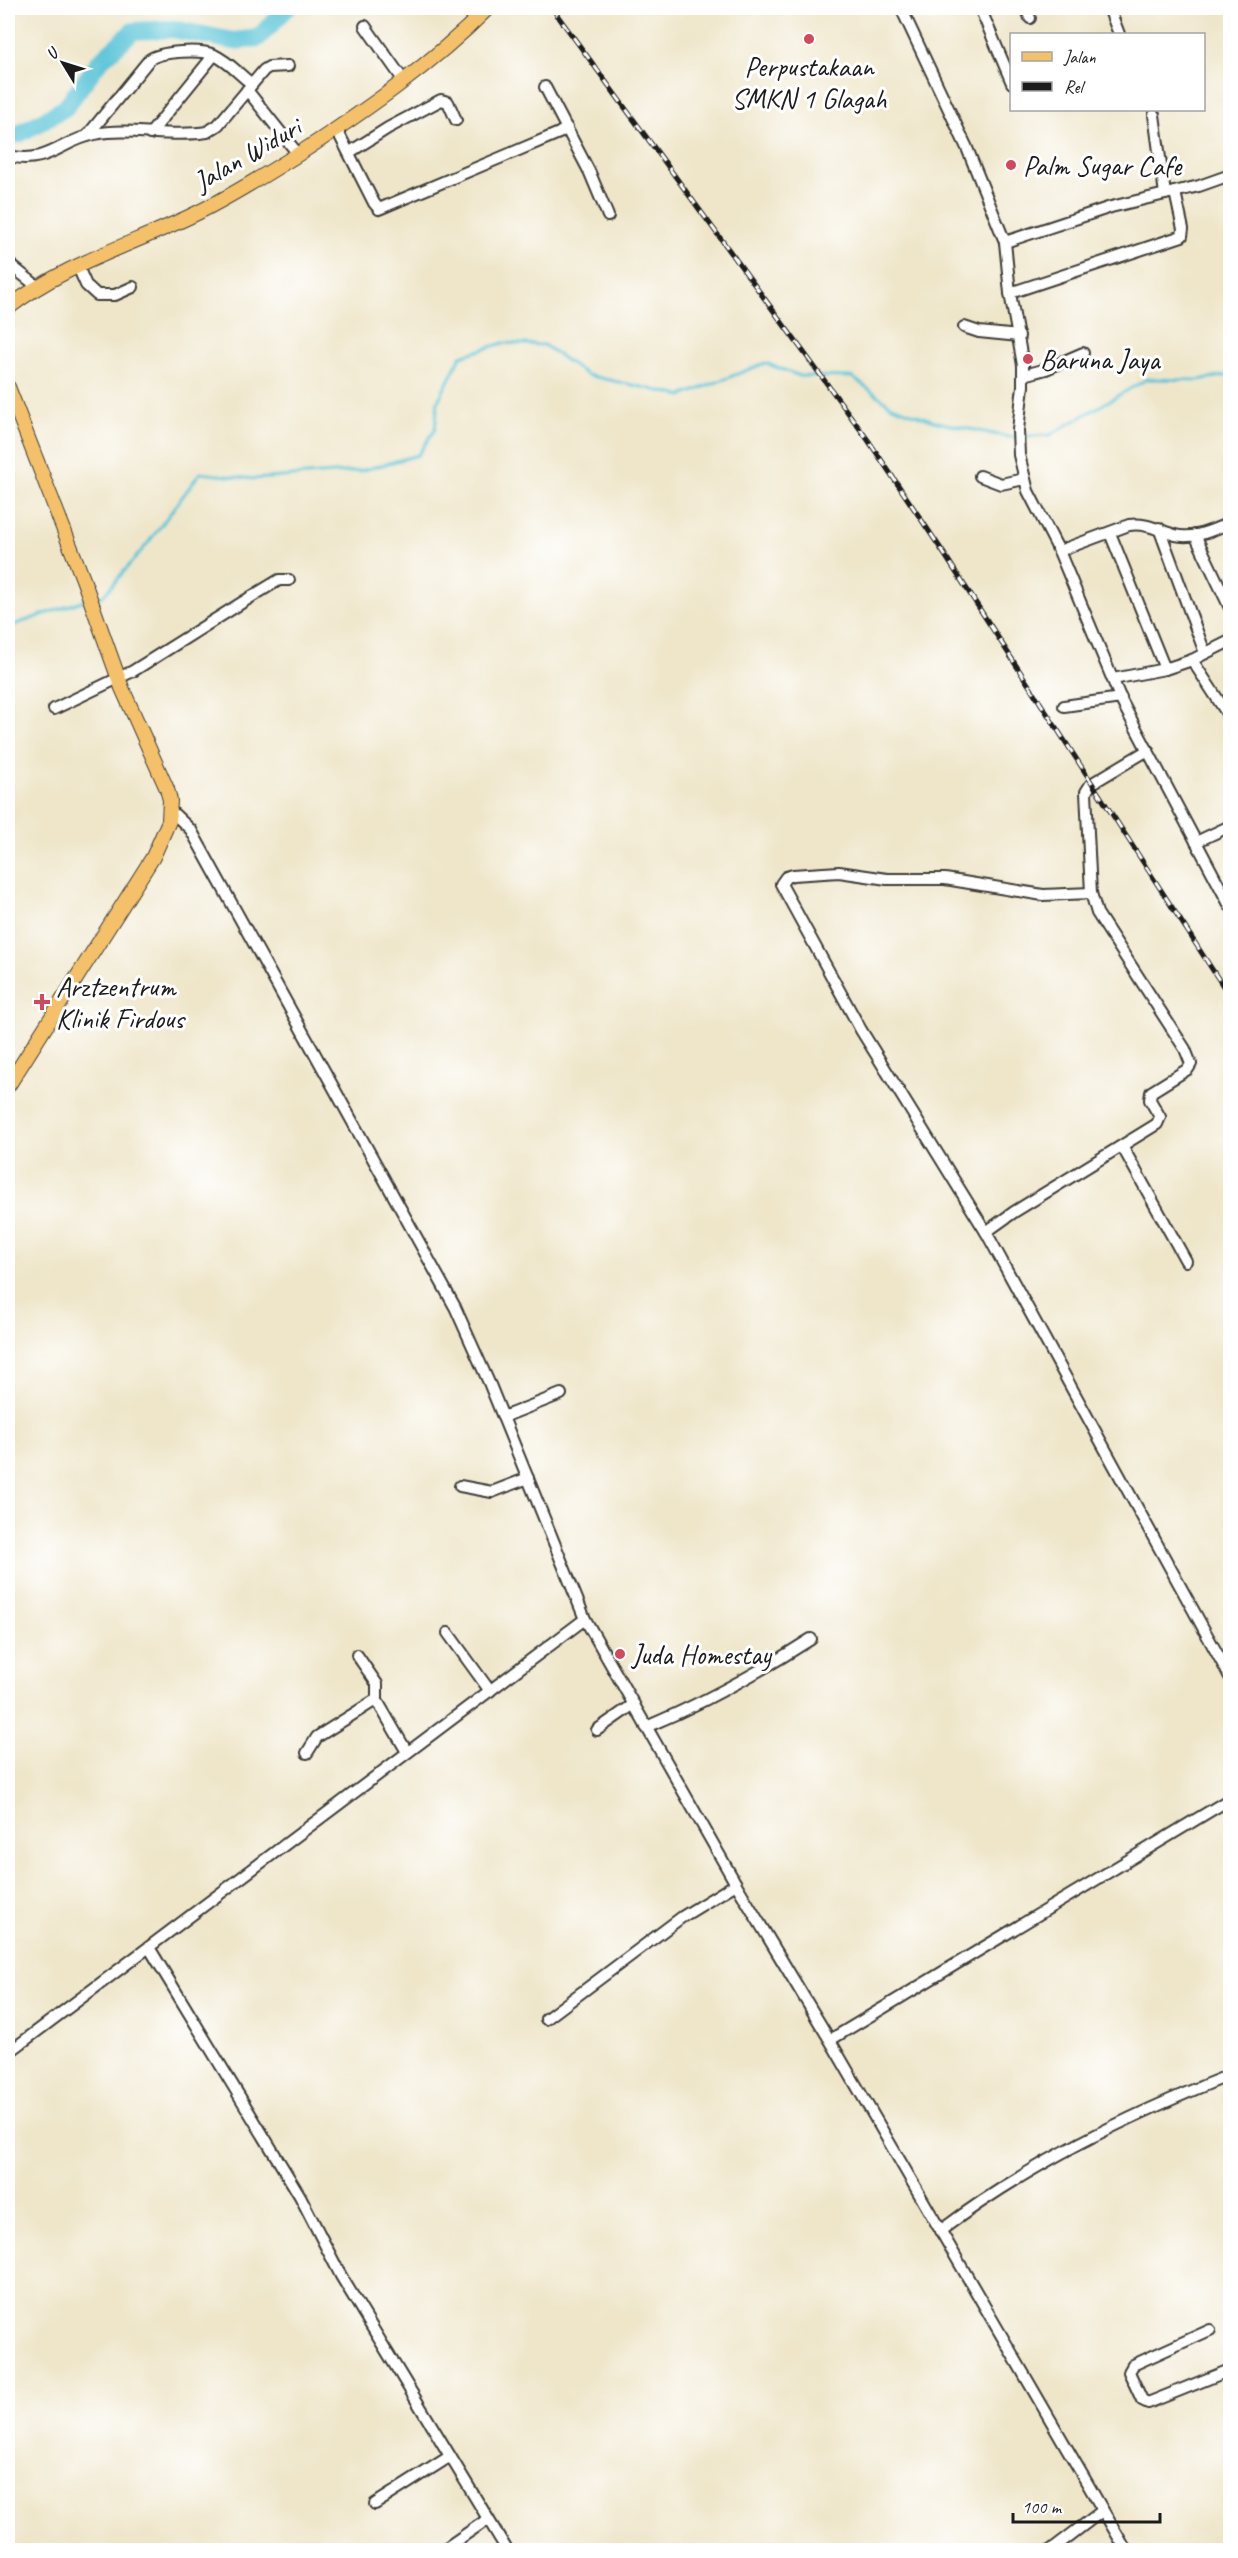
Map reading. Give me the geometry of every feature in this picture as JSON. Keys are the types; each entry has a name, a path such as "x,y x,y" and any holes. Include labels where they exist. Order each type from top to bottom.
{"main road":[{"name":"Jalan Widuri","path":"8,308 34,289 80,270 245,188 298,154 339,133 462,34 488,8"},
{"path":"8,387 83,579 118,678 163,780 171,810 166,832 153,857 8,1086"}],"street":[{"path":"901,8 967,148 1005,242 1010,293 1024,375 1018,430 1019,455 1024,478 1059,551 1121,698 1230,906"},
{"path":"980,8 1010,81"},
{"path":"1109,8 1119,33"},
{"path":"365,26 404,81"},
{"path":"86,136 154,55 168,53 214,55 250,87 298,154"},
{"path":"150,134 214,55"},
{"path":"8,156 30,159 40,157 86,136 102,133 207,132 218,125 269,67 288,66"},
{"path":"545,87 590,173 608,216"},
{"path":"349,150 441,100 448,102 456,120"},
{"path":"1010,293 1182,236 1183,229 1170,193 1154,115"},
{"path":"339,133 374,203 380,208 559,134 567,128"},
{"path":"1005,242 1111,207 1230,176"},
{"path":"8,263 34,289"},
{"path":"80,270 90,291 104,296 115,295 133,287"},
{"path":"964,327 994,335 1018,336"},
{"path":"1024,375 1046,369 1083,353"},
{"path":"980,476 1001,484 1024,478"},
{"path":"1059,551 1136,524 1159,528 1175,535 1195,535 1230,523"},
{"path":"1159,528 1205,653"},
{"path":"1110,534 1165,669"},
{"path":"1195,535 1230,608"},
{"path":"54,709 168,651 195,631 279,580 290,580"},
{"path":"1113,679 1165,669 1192,660 1230,641"},
{"path":"1192,660 1230,718"},
{"path":"1064,706 1121,698"},
{"path":"986,1232 1014,1212 1157,1124 1160,1117 1150,1100 1151,1092 1188,1069 1191,1061 1096,913 1091,894 1086,792 1091,784 1148,750"},
{"path":"171,810 191,830 455,1307 503,1417 585,1619 736,1884 830,2040 1126,2550"},
{"path":"1196,842 1230,826"},
{"path":"1091,894 1043,895 945,879 887,879 839,872 793,875 786,877 781,884 861,1030 986,1232 1230,1677"},
{"path":"1122,1146 1186,1261"},
{"path":"503,1417 561,1394"},
{"path":"460,1486 492,1492 528,1478"},
{"path":"8,2054 585,1619"},
{"path":"448,1633 490,1691"},
{"path":"646,1727 702,1703 758,1673 811,1639"},
{"path":"357,1654 377,1684 377,1702 407,1752"},
{"path":"307,1753 316,1737 377,1702"},
{"path":"597,1730 634,1704"},
{"path":"830,2040 1230,1799"},
{"path":"546,2019 682,1917 736,1884"},
{"path":"150,1949 300,2196 341,2276 507,2550"},
{"path":"940,2231 1003,2186 1093,2134 1230,2075"},
{"path":"1210,2330 1133,2365 1129,2372 1138,2393 1148,2403 1230,2370"},
{"path":"375,2504 449,2457"},
{"path":"1051,2550 1102,2511"},
{"path":"443,2550 488,2519"}],"waterway":[{"path":"8,136 19,134 65,108 99,62 133,31 173,29 234,41 258,38 287,8"},
{"path":"95,598 103,596 148,543 200,473 254,479 360,471 418,455 435,429 438,401 461,356 503,343 544,345 587,375 682,396 765,363 800,376 852,377 892,406 937,422 1008,437 1050,435 1147,379 1198,380 1230,375"},
{"path":"8,627 85,600"}],"railway":[{"path":"552,8 868,440 941,549 1230,997"}],"place":[{"name":"Perpustakaan SMKN 1 Glagah","path":"809,39"},
{"name":"Palm Sugar Cafe","path":"1011,165"},
{"name":"Baruna Jaya","path":"1028,359"},
{"name":"Arztzentrum Klinik Firdous","path":"42,1002"},
{"name":"Juda Homestay","path":"620,1654"}]}
